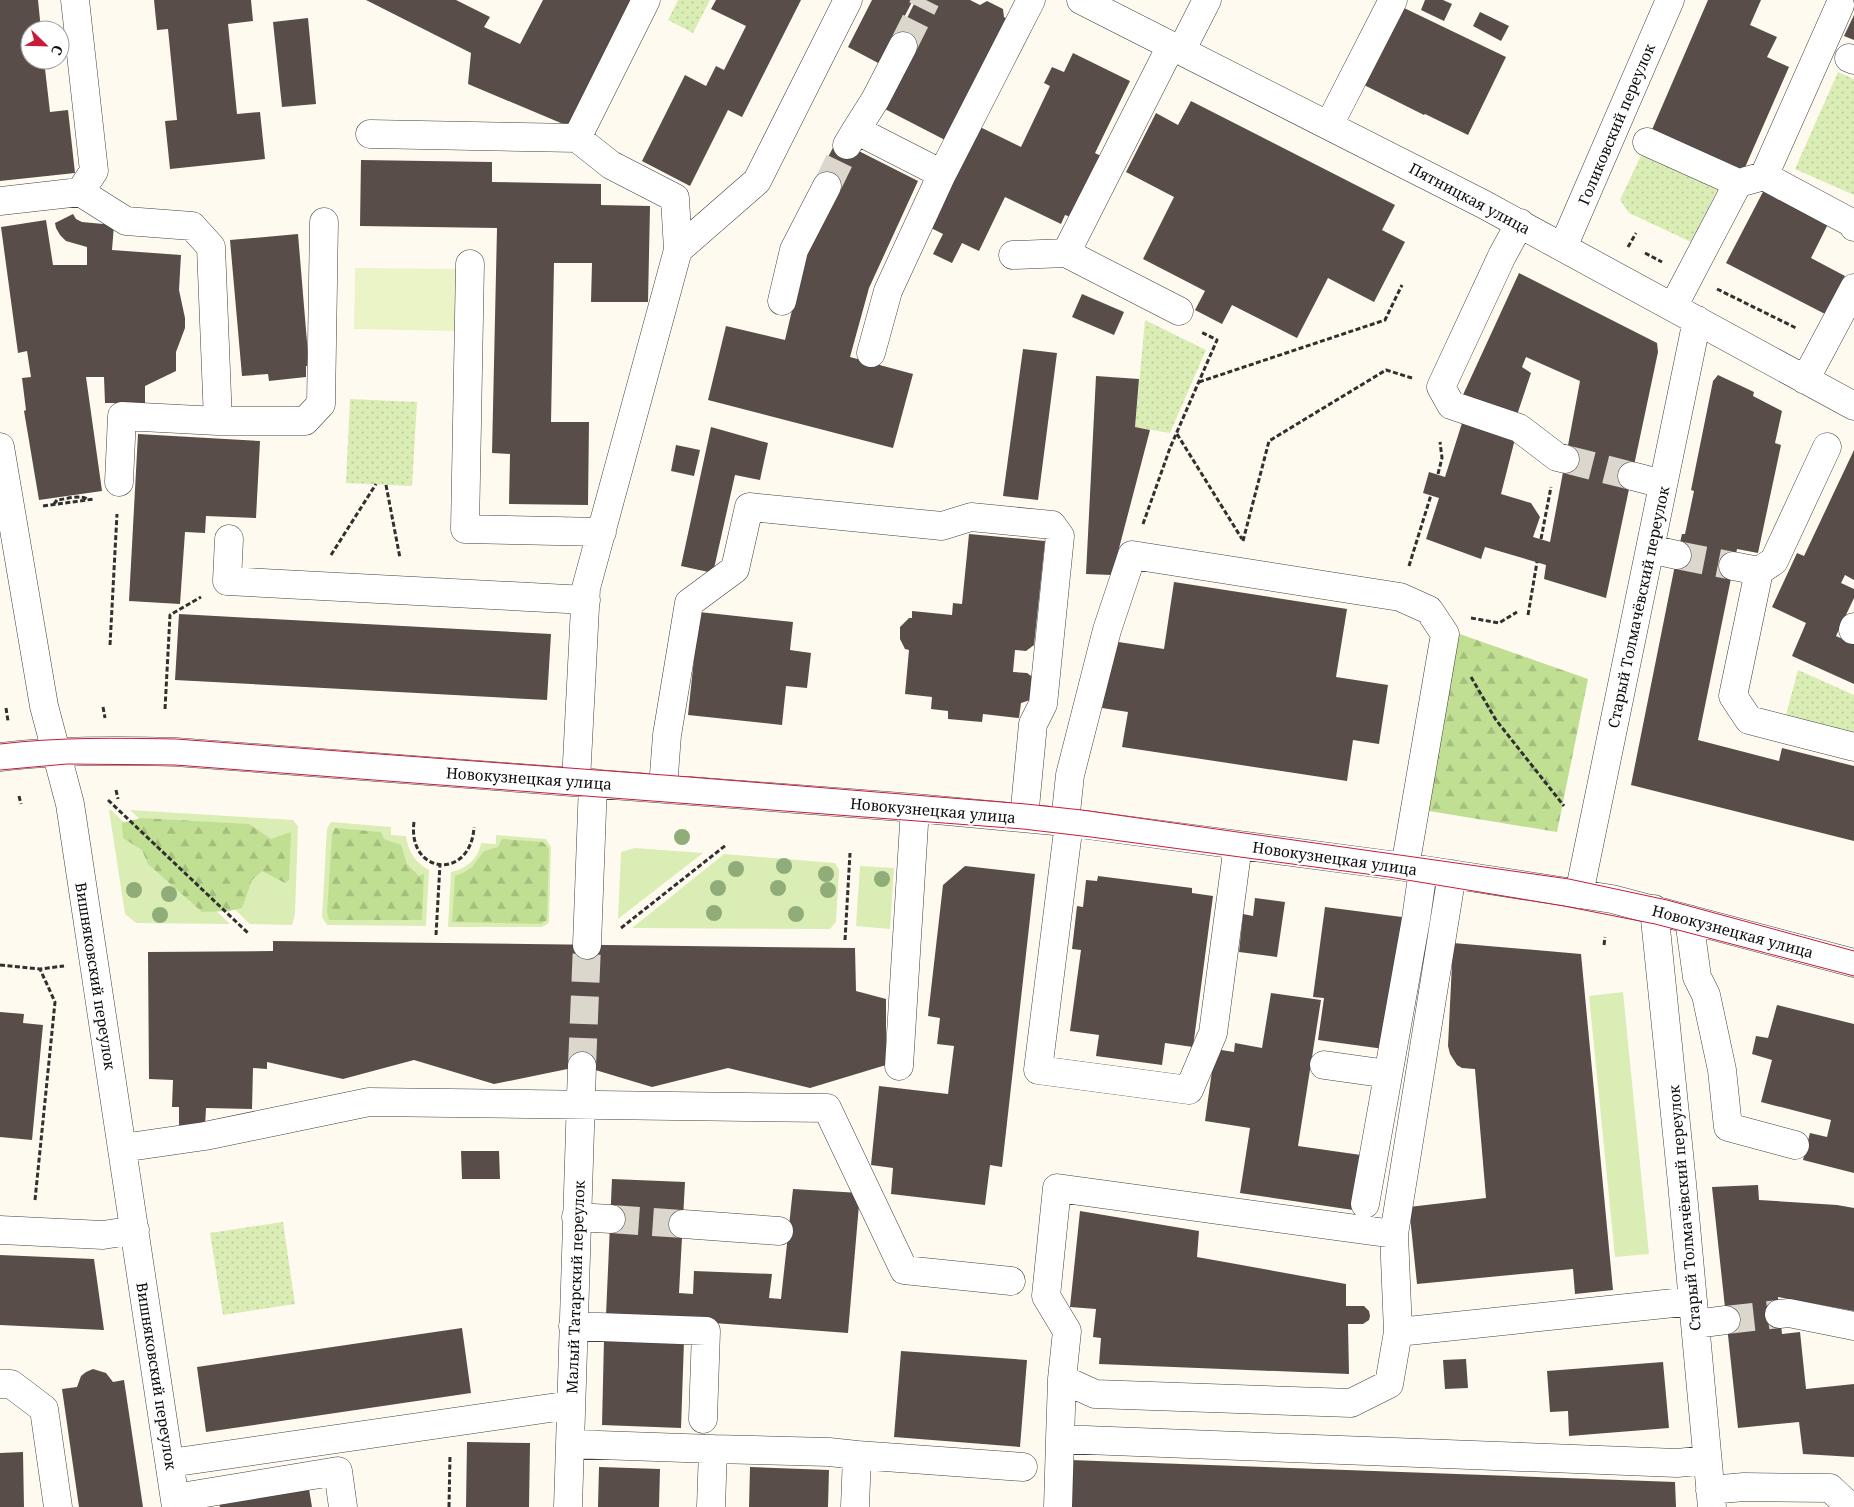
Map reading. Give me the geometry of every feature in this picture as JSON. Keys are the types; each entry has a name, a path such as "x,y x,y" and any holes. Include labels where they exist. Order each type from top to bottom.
{"street":[{"path":"75,0 94,171 80,192"},
{"path":"577,138 646,0"},
{"path":"678,250 757,181 848,0"},
{"path":"872,353 888,291 942,174 1031,0"},
{"name":"Пятницкая улица","path":"1082,0 1520,224 1854,406"},
{"path":"1066,253 1176,48 1207,0"},
{"path":"1329,125 1392,0"},
{"name":"Голиковский переулок","path":"1563,247 1670,0"},
{"path":"1764,176 1840,5"},
{"path":"903,46 875,100 852,138 942,174"},
{"path":"370,134 577,138 610,165 675,198 678,250 586,588 584,782 587,945"},
{"path":"1647,142 1738,183 1764,176 1852,222 1854,227"},
{"path":"1673,307 1738,183"},
{"path":"782,301 794,250 827,186"},
{"path":"0,201 80,192 126,221 192,226 211,247 218,421"},
{"path":"118,489 122,416 218,421 305,421 321,404 324,222"},
{"path":"1520,224 1502,256 1441,387 1451,405 1519,428 1561,458"},
{"path":"1013,255 1066,253 1179,311"},
{"path":"470,264 465,529 602,532"},
{"path":"1805,380 1854,288"},
{"name":"Старый Толмачёвский переулок","path":"1579,894 1697,320"},
{"path":"1827,447 1774,561 1746,569 1733,696 1750,720 1854,747"},
{"name":"Вишняковский переулок","path":"0,448 44,706 70,804 175,1502"},
{"path":"1632,476 1663,484"},
{"path":"663,788 667,735 689,603 735,569 749,507 942,526 971,517 1052,525 1060,536 1043,704 1034,724 1024,818"},
{"path":"229,539 227,581 586,600"},
{"path":"1650,549 1678,555"},
{"path":"1238,845 1214,1033 1189,1090 1038,1070 1067,822 1070,775 1108,630 1132,555 1400,597 1429,610 1445,634 1414,869 1416,919 1365,1204"},
{"name":"Новокузнецкая улица","path":"0,757 111,750 176,752 663,788 1067,822 1452,874 1612,899 1854,963"},
{"path":"899,1066 915,808"},
{"path":"1062,1379 1095,1394 1351,1403 1389,1384 1398,1332 1394,1234 1452,874"},
{"name":"Старый Толмачёвский переулок","path":"1654,910 1711,1499"},
{"path":"1689,919 1697,977 1706,994 1722,1070 1728,1127 1795,1144"},
{"name":"Малый Татарский переулок","path":"568,1507 582,1066"},
{"path":"1324,1066 1388,1074"},
{"path":"122,1148 205,1136 369,1102 827,1108 904,1270 1011,1281"},
{"path":"1058,1507 1062,1379 1067,1331 1046,1296 1057,1188 1394,1234"},
{"path":"576,1217 611,1219"},
{"path":"683,1224 778,1231"},
{"path":"0,1230 103,1235 135,1230"},
{"path":"1398,1332 1694,1312 1726,1320"},
{"path":"1780,1314 1789,1313 1854,1326"},
{"path":"573,1326 706,1331 703,1419"},
{"path":"0,1384 11,1384 44,1409 58,1507"},
{"path":"170,1463 571,1405"},
{"path":"1060,1439 1677,1463 1707,1460"},
{"path":"333,1440 343,1507"},
{"path":"570,1444 829,1452 1023,1467"},
{"path":"711,1507 713,1448"},
{"path":"855,1507 857,1455"},
{"path":"175,1502 338,1472"},
{"path":"1711,1499 1744,1487 1830,1488 1847,1504 1847,1507"}],"path":[{"path":"1199,382 1385,320 1402,285"},
{"path":"1132,555 1170,448 1217,340 1185,324 1179,311"},
{"path":"1237,572 1243,541 1269,441 1386,370 1441,387"},
{"path":"1176,433 1243,541"},
{"path":"1438,474 1442,458 1440,442"},
{"path":"1542,539 1561,458"},
{"path":"312,585 376,484"},
{"path":"386,485 406,590"},
{"path":"39,507 89,500 118,489 110,645"},
{"path":"1400,597 1431,495"},
{"path":"54,505 56,500 67,497 84,496 89,500"},
{"path":"1528,615 1538,562"},
{"path":"166,710 170,615 227,581"},
{"path":"1445,634 1496,720 1566,809"},
{"path":"103,707 106,720"},
{"path":"6,708 8,722"},
{"path":"116,790 118,799"},
{"path":"19,796 21,804"},
{"path":"108,800 248,933"},
{"path":"414,822 414,843 420,853 429,861 440,864 458,861 467,853 472,843 474,827"},
{"path":"616,931 726,844"},
{"path":"845,940 850,852"},
{"path":"436,935 440,864"},
{"path":"1604,945 1606,937"},
{"path":"0,965 40,969 68,965"},
{"path":"32,1232 55,1002 40,969"},
{"path":"449,1507 451,1422"}],"green space":[{"path":"678,0 710,0 693,33 668,20"},
{"path":"1838,72 1854,79 1854,195 1795,169"},
{"path":"1644,149 1721,183 1691,242 1629,213 1620,200"},
{"path":"355,268 457,269 456,331 354,329"},
{"path":"1145,320 1206,350 1170,433 1135,427"},
{"path":"350,399 417,402 412,486 346,483"},
{"path":"1454,632 1588,679 1557,832 1423,810"},
{"path":"1798,670 1854,695 1854,733 1786,715"},
{"path":"109,810 230,924 136,923 125,914"},
{"path":"130,810 293,820 298,826 295,914 292,925 250,924"},
{"path":"141,818 249,824 271,839 291,832 289,880 285,883 262,871 252,880 242,908 229,911 202,912 148,864 142,850 123,838 122,823"},
{"path":"331,822 391,827 391,835 406,836 413,856 429,870 426,926 327,925 322,917 327,829"},
{"path":"335,828 381,832 384,839 401,845 407,864 419,876 424,874 422,920 329,920 327,912 332,835"},
{"path":"496,835 546,839 551,847 549,923 542,927 448,927 451,872 457,871 471,862 478,853 481,843 496,844"},
{"path":"502,839 543,842 549,849 547,920 541,924 452,922 455,876 472,867 484,851 498,847"},
{"path":"635,848 703,853 618,919 621,852"},
{"path":"724,854 835,863 839,870 836,922 830,929 632,928"},
{"path":"860,866 894,868 890,929 856,926"},
{"path":"1623,992 1649,1254 1615,1257 1589,996"},
{"path":"283,1222 295,1304 223,1315 210,1233"}],"building":[{"path":"0,0 38,0 40,20 20,20 20,70 45,70 50,112 68,110 75,173 0,181"},
{"path":"154,0 251,0 253,21 228,24 237,114 260,112 265,159 170,169 165,121 177,120 168,29 157,30"},
{"path":"366,0 456,0 490,17 484,27 520,44 543,0 631,0 568,126 468,84 471,53"},
{"path":"716,0 801,0 742,117 728,110 690,186 642,161 685,75 706,86 716,66 724,70 746,26 711,9"},
{"path":"872,0 913,0 880,64 848,47"},
{"path":"916,0 970,0 980,5 987,1 1003,9 1004,17 1007,19 945,140 881,107 895,42"},
{"path":"1425,0 1443,0 1452,4 1444,21 1421,10"},
{"path":"1708,0 1761,0 1750,25 1777,37 1767,57 1789,67 1743,172 1651,132"},
{"path":"1402,7 1506,57 1468,135 1364,85"},
{"path":"1480,12 1509,26 1501,41 1473,26"},
{"path":"1854,15 1854,40 1844,36"},
{"path":"308,18 316,104 282,107 273,22"},
{"path":"1073,53 1130,81 1095,153 1101,156 1071,217 1065,215 1061,224 1005,197 979,251 962,243 952,263 933,254 943,234 929,227 980,127 1021,147 1050,86 1044,83 1052,67 1064,72"},
{"path":"1191,101 1395,205 1382,230 1405,242 1374,302 1328,278 1297,338 1232,305 1222,324 1195,310 1205,291 1143,259 1174,197 1126,172 1156,113 1178,125"},
{"path":"837,140 918,181 869,288 850,357 913,374 893,448 708,400 726,326 785,340 808,242 816,180"},
{"path":"361,160 492,162 492,182 601,184 601,205 650,206 648,302 591,302 592,263 554,263 551,422 589,422 588,505 509,504 510,454 492,453 497,228 360,226"},
{"path":"1765,188 1829,222 1811,258 1845,276 1825,314 1726,263"},
{"path":"73,214 76,219 82,222 114,225 112,250 181,255 179,290 185,318 185,328 176,352 176,371 145,386 145,403 105,403 104,377 86,377 102,491 39,500 24,411 26,410 22,378 31,377 27,351 18,353 1,227 46,220 53,265 87,265 87,247 66,241 56,228 55,223"},
{"path":"298,234 309,366 306,366 306,377 269,381 268,374 242,376 230,240"},
{"path":"1519,273 1657,343 1658,352 1606,598 1544,579 1546,565 1485,547 1481,559 1426,539 1439,498 1423,493 1429,472 1445,477 1462,423 1515,439 1501,494 1531,503 1540,517 1533,537 1550,542 1580,381 1526,357 1522,367 1531,373 1517,415 1462,397"},
{"path":"1082,294 1124,312 1114,335 1072,317"},
{"path":"1023,349 1057,353 1038,500 1003,496"},
{"path":"1718,375 1754,392 1753,396 1782,411 1775,443 1781,445 1758,553 1737,549 1698,740 1779,761 1782,748 1854,766 1854,841 1631,785 1677,555 1682,534 1685,534 1694,491 1691,490 1713,381"},
{"path":"1096,376 1139,379 1135,427 1150,430 1112,575 1086,574"},
{"path":"711,427 768,443 760,480 735,475 713,573 681,566"},
{"path":"138,434 260,441 256,518 206,516 205,533 185,532 180,604 129,601"},
{"path":"676,445 700,450 694,476 671,471"},
{"path":"1854,450 1854,580 1845,575 1841,583 1854,589 1854,598 1836,636 1854,644 1854,684 1792,656 1806,623 1772,607 1797,553 1804,556"},
{"path":"969,534 1045,541 1034,645 1026,651 1015,650 1013,672 1027,673 1034,678 1030,700 1021,703 1019,718 983,714 982,722 948,719 948,711 931,709 932,697 905,694 909,650 905,649 900,639 900,627 909,618 912,618 912,611 952,615 953,603 962,604"},
{"path":"1174,582 1347,609 1336,677 1388,685 1379,744 1353,740 1347,781 1122,747 1128,712 1102,708 1112,641 1164,649"},
{"path":"699,612 793,622 790,650 811,653 807,688 786,686 782,725 688,715"},
{"path":"179,614 551,634 547,700 175,680"},
{"path":"965,866 1035,874 1002,1167 990,1165 985,1205 891,1194 893,1168 871,1165 879,1086 948,1094 954,1046 937,1044 940,1018 928,1016 943,885"},
{"path":"1098,876 1192,888 1192,893 1213,896 1193,1047 1165,1043 1162,1065 1096,1056 1099,1035 1070,1031 1081,950 1072,949 1077,906 1083,907 1086,880 1097,881"},
{"path":"1255,898 1285,902 1277,957 1239,952 1243,914 1253,916"},
{"path":"1325,907 1402,917 1384,1049 1318,1040 1324,998 1313,997"},
{"path":"273,941 855,948 856,991 886,999 886,1065 810,1088 728,1068 652,1087 582,1066 494,1084 414,1060 343,1079 267,1062 267,1069 253,1068 252,1109 206,1108 205,1127 179,1126 179,1107 172,1107 173,1080 149,1079 148,952 273,951"},
{"path":"1453,943 1581,954 1613,1290 1575,1294 1573,1269 1417,1284 1409,1207 1486,1198 1475,1069 1462,1068 1457,1065 1450,1054 1448,1046"},
{"path":"1271,993 1321,1000 1298,1146 1361,1155 1353,1210 1240,1193 1250,1128 1205,1121 1215,1049 1234,1052 1235,1043 1262,1048"},
{"path":"1777,1005 1854,1024 1854,1173 1803,1160 1810,1133 1827,1137 1831,1120 1761,1102 1772,1060 1752,1054 1756,1036 1768,1038"},
{"path":"0,1012 24,1014 23,1023 43,1025 32,1140 0,1137"},
{"path":"461,1151 499,1151 500,1179 462,1179"},
{"path":"612,1179 685,1182 679,1293 693,1294 694,1271 772,1274 769,1298 781,1299 793,1189 860,1193 848,1333 606,1315"},
{"path":"1758,1185 1759,1200 1837,1205 1854,1208 1854,1311 1778,1297 1782,1334 1800,1332 1806,1389 1854,1384 1854,1457 1803,1454 1799,1422 1738,1428 1712,1187"},
{"path":"1080,1211 1199,1231 1197,1257 1346,1284 1346,1306 1364,1306 1369,1311 1370,1316 1369,1320 1363,1324 1348,1324 1349,1374 1099,1364 1101,1338 1093,1337 1096,1309 1070,1307"},
{"path":"0,1255 94,1259 104,1330 0,1325"},
{"path":"462,1328 471,1393 206,1432 197,1367"},
{"path":"604,1339 684,1341 681,1428 602,1425"},
{"path":"901,1351 1027,1360 1020,1447 894,1437"},
{"path":"1466,1359 1468,1388 1445,1389 1443,1360"},
{"path":"1663,1362 1669,1428 1569,1436 1568,1411 1550,1412 1547,1371"},
{"path":"93,1369 106,1373 113,1382 124,1380 143,1507 79,1507 62,1389 77,1387 81,1376"},
{"path":"467,1442 530,1443 529,1507 466,1507"},
{"path":"23,1452 24,1507 0,1507 0,1453"},
{"path":"1070,1460 1675,1482 1676,1507 1068,1507"},
{"path":"599,1467 660,1469 659,1507 598,1507"},
{"path":"750,1467 829,1470 828,1507 749,1507"},
{"path":"309,1489 312,1507 220,1507 219,1504"}],"tunnel":[{"path":"903,46 926,0"},
{"path":"827,186 847,145"},
{"path":"1565,459 1632,476"},
{"path":"1677,555 1733,566"},
{"path":"582,1066 587,945"},
{"path":"611,1219 683,1224"},
{"path":"1726,1320 1779,1314"}],"tram line":[{"path":"0,744 66,739 176,739 664,775 1082,810 1569,879 1667,900 1854,951"},
{"path":"0,770 67,764 175,765 1023,829 1389,877 1564,906 1655,924 1854,976"}]}
